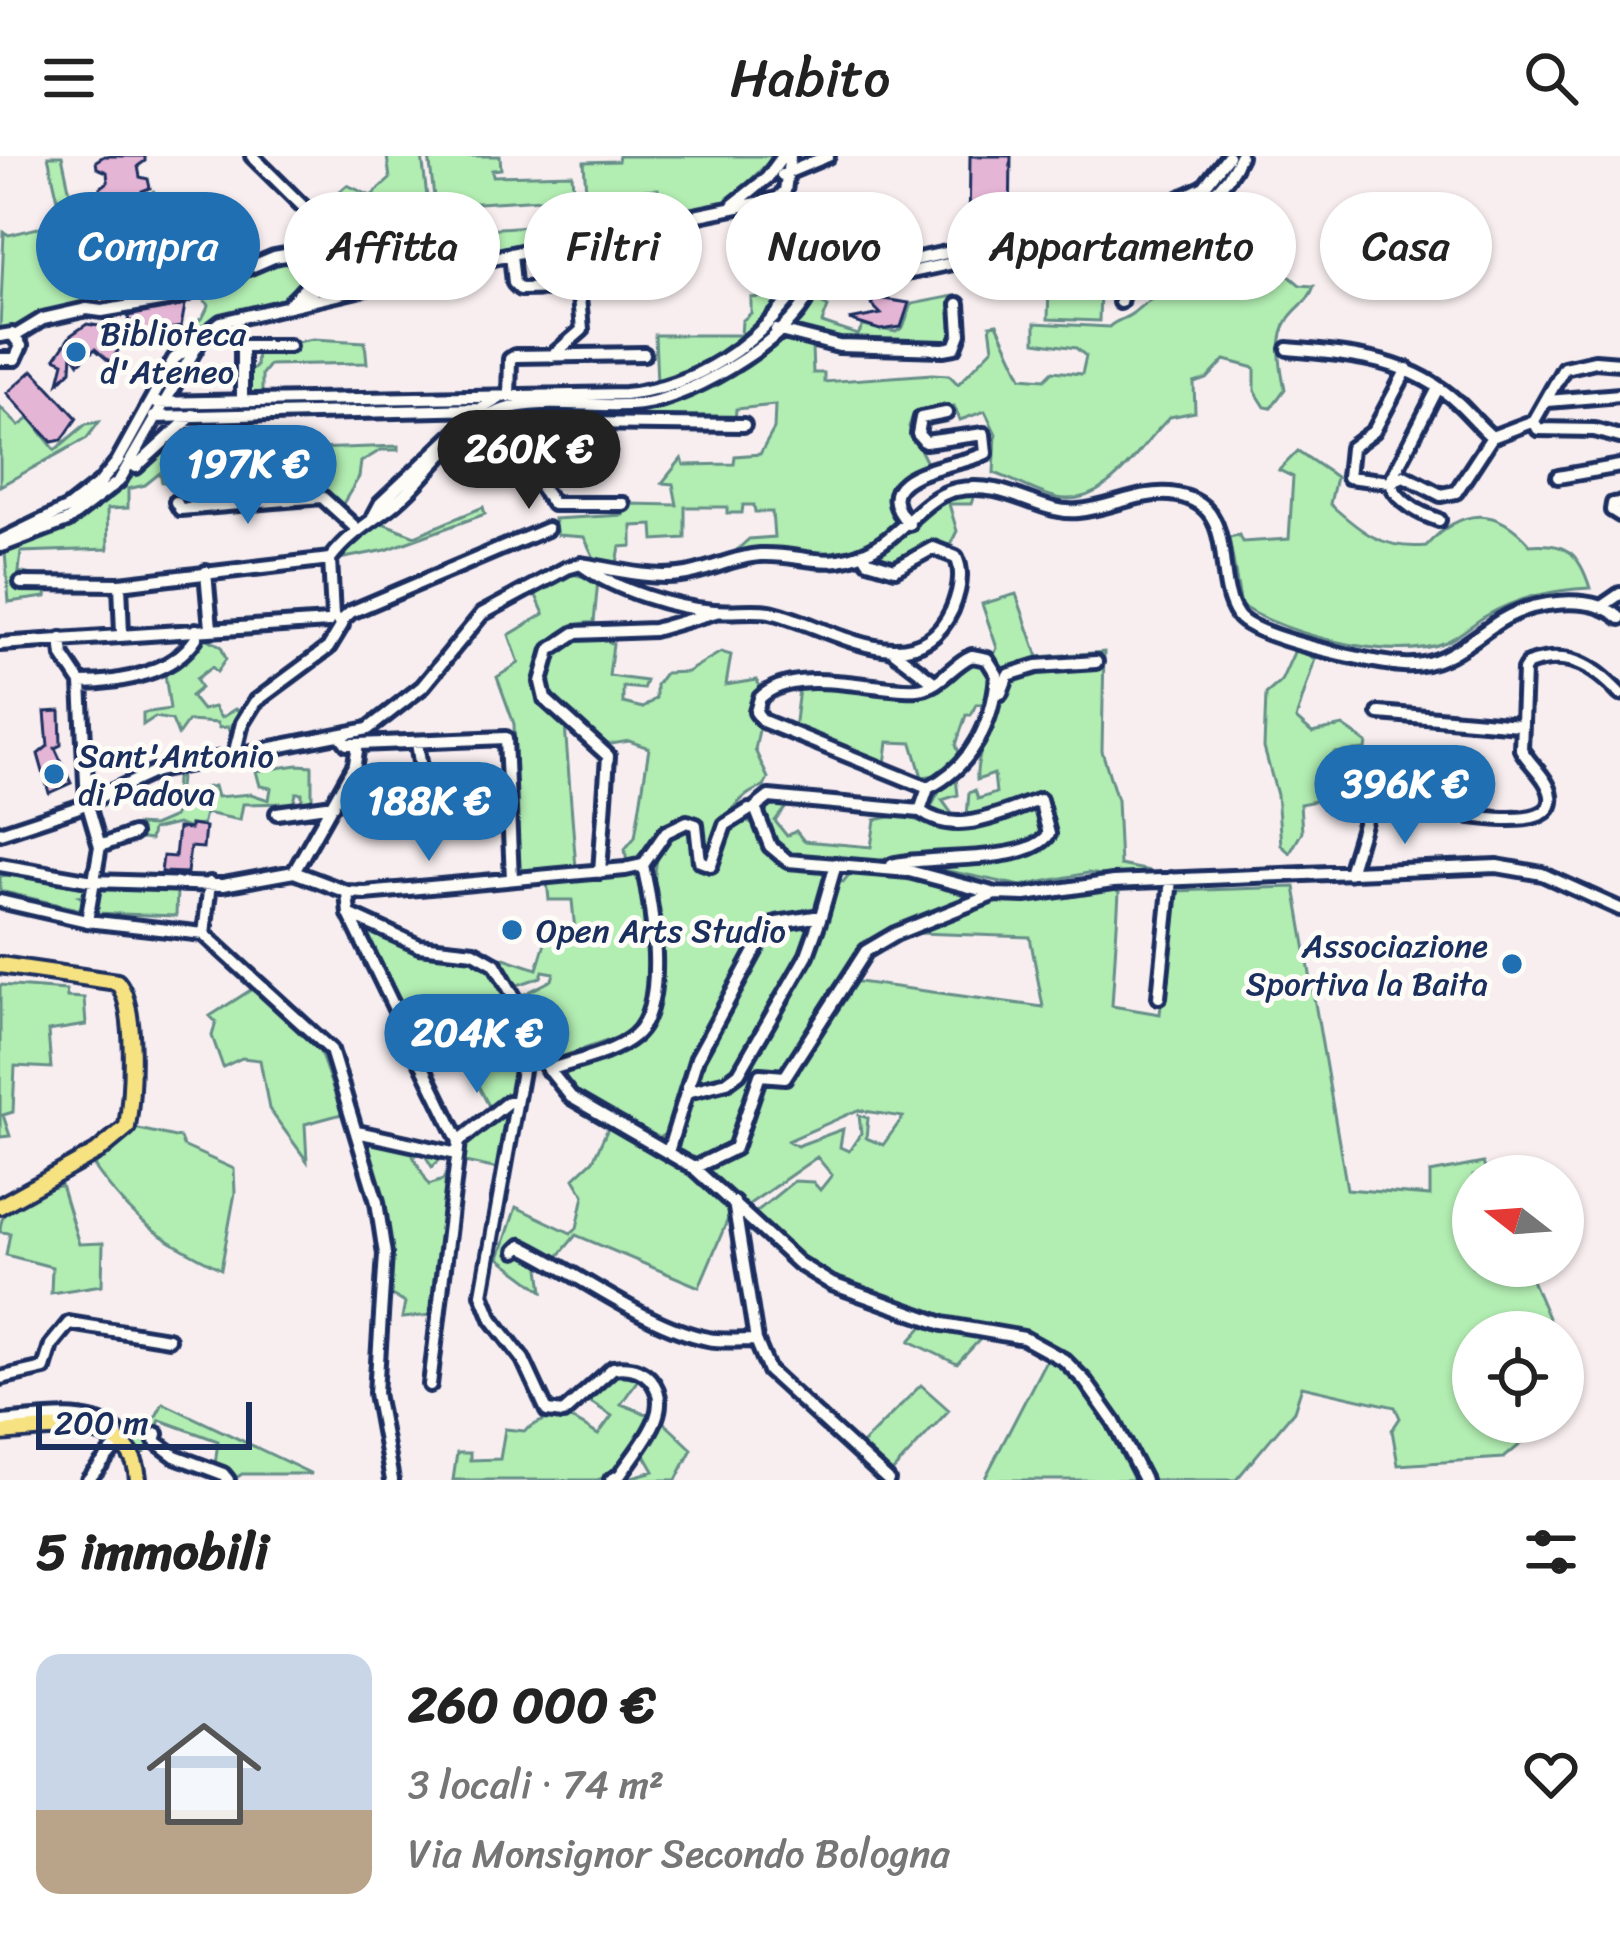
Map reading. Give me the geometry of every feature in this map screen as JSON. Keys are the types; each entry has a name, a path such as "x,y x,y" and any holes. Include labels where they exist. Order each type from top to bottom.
{"main road":[{"path":"0,965 117,982 128,1000 130,1030 127,1127 97,1152 0,1206"},
{"path":"0,1433 75,1428 103,1433 136,1464 138,1480"}],"street":[{"path":"252,156 286,192"},
{"path":"768,192 776,186 787,156"},
{"path":"1199,192 1228,156"},
{"path":"1217,192 1240,156"},
{"path":"764,192 824,158"},
{"path":"776,186 778,192"},
{"path":"776,186 778,192"},
{"path":"500,256 726,210"},
{"path":"511,254 514,283 520,289 568,288 579,297 581,330 552,356"},
{"path":"0,336 15,336 37,323 87,309 102,311 177,298 284,255"},
{"path":"287,306 293,300"},
{"path":"119,481 156,410 174,359 215,326 311,300"},
{"path":"488,416 512,408 625,400 686,380 739,356 776,330 795,300"},
{"path":"776,330 839,346 944,349 955,346 960,334 958,304"},
{"path":"739,356 788,310"},
{"path":"0,374 37,323"},
{"path":"0,544 68,508 100,483 215,326"},
{"path":"15,336 18,354"},
{"path":"242,401 242,346 289,346"},
{"path":"1288,349 1375,357 1407,369 1456,400 1492,436"},
{"path":"0,358 18,354"},
{"path":"21,583 120,584 330,559 380,505 509,396 510,359 644,354"},
{"path":"1407,369 1373,431 1351,448 1348,477 1390,482 1404,476 1441,496 1456,491 1492,436 1534,421 1564,368 1595,361 1620,363"},
{"path":"176,379 180,395 193,409"},
{"path":"1437,390 1390,482 1395,494 1421,514 1439,520"},
{"path":"1548,401 1607,392 1620,395"},
{"path":"156,410 509,396 625,400"},
{"path":"0,544 68,521 119,481 193,409 242,401 260,407"},
{"path":"361,405 488,416 744,424"},
{"path":"909,524 897,500 913,474 986,453 984,434 975,431 925,442 917,422 946,413"},
{"path":"488,416 553,504 623,504"},
{"path":"1534,421 1538,429 1594,430 1620,437"},
{"path":"1558,477 1620,466"},
{"path":"0,833 157,771 341,736 384,721 448,661 482,614 581,564 675,576 732,558 764,555 820,564 863,553 909,524 940,495 980,487 1005,489 1073,512 1138,496 1180,495 1199,502 1216,524 1238,616 1257,630 1398,665 1435,662 1519,613 1556,604 1604,604 1620,594"},
{"path":"176,502 180,509 322,497 357,529"},
{"path":"1620,502 1612,510 1620,515"},
{"path":"0,644 334,622 548,530"},
{"path":"581,564 599,576 676,605 768,612 862,645 892,650 919,645 937,633 954,604 961,566 951,551 940,548 895,569 868,561 863,553"},
{"path":"234,754 242,723 255,701 328,648 334,622 330,559"},
{"path":"206,572 211,628"},
{"path":"120,584 122,634"},
{"path":"1604,604 1620,617"},
{"path":"600,872 608,756 545,699 541,682 545,658 556,643 574,633 653,630 716,611"},
{"path":"81,683 150,672 175,663 196,638 196,629"},
{"path":"61,639 63,656 81,683 87,802 100,846 87,921"},
{"path":"892,650 935,683"},
{"path":"920,811 928,788 946,779 974,752 997,675 993,665 980,656 964,658 935,683 912,690 838,680 775,688 756,706 763,721 928,788"},
{"path":"1349,873 1370,804 1378,799 1511,821 1537,820 1549,811 1552,799 1546,782 1520,749 1528,664 1564,658 1586,663 1618,688"},
{"path":"991,703 998,700 1008,675 1036,667 1096,662"},
{"path":"1379,712 1519,725"},
{"path":"341,736 347,744 358,745 506,738 512,879"},
{"path":"400,802 425,797 417,742"},
{"path":"294,872 356,764 358,745"},
{"path":"548,1070 626,1042 646,1020 656,977 643,865 666,832 687,822 696,825 700,860 711,865 725,824 754,811 769,796 920,811 937,824 955,826 1040,800 1048,834 1037,844 982,857 920,857 884,868"},
{"path":"440,808 508,799"},
{"path":"277,813 333,806"},
{"path":"754,811 779,856 884,868 996,894 1171,879 1511,868 1554,878 1620,909"},
{"path":"100,846 133,834"},
{"path":"687,1092 727,1082 739,1073 807,955 836,864"},
{"path":"0,865 94,881 210,883 294,872 347,892 643,865"},
{"path":"1159,997 1171,879"},
{"path":"204,934 210,883"},
{"path":"347,892 351,926 458,1148 430,1385"},
{"path":"694,1168 735,1148 760,1075 785,1077 866,951 895,934 996,894"},
{"path":"0,902 87,921 204,934 331,1050 357,1132 385,1254 376,1394 392,1480"},
{"path":"349,914 418,946 484,956 503,975 534,1046 571,1097 694,1168 798,1263 832,1284 943,1324 1024,1338 1064,1360 1114,1422 1144,1480"},
{"path":"668,1152 697,1058 766,932 777,923 821,916"},
{"path":"534,1046 527,1050 516,1102 482,1283 484,1302 524,1359 547,1412 569,1409 613,1368 632,1368 650,1379 659,1397 658,1415 620,1475 611,1480"},
{"path":"458,1148 508,1102 516,1102"},
{"path":"357,1132 458,1148"},
{"path":"734,1202 756,1340 769,1371 888,1480"},
{"path":"516,1251 521,1246 555,1262 677,1330 711,1340 756,1340"},
{"path":"0,1378 44,1368 51,1345 69,1323 168,1339"},
{"path":"0,1422 89,1418 117,1431 118,1443 88,1480"},
{"path":"157,1434 155,1442 175,1456 228,1480"},
{"path":"199,1480 210,1468"}],"green space":[{"path":"48,156 62,156 70,192 56,192"},
{"path":"387,156 422,156 426,192 375,192 390,179"},
{"path":"429,156 500,156 501,169 492,170 493,176 572,174 576,192 524,192 524,200 500,202 500,192 433,192"},
{"path":"619,156 775,156 738,192 726,192 726,201 702,206 702,192 586,192 584,162 618,161"},
{"path":"524,226 524,245 500,250 500,228"},
{"path":"36,228 36,300 90,300 45,310 17,330 0,329 4,232"},
{"path":"284,259 284,299 216,316 173,353 167,346 203,317 209,305 204,300 260,300 260,266"},
{"path":"1296,282 1314,286 1285,326 1280,353 1285,389 1271,408 1265,407 1255,391 1255,368 1225,360 1207,379 1194,383 1195,412 1170,417 1121,472 1092,494 1075,499 1049,496 994,473 996,434 985,411 960,420 954,406 913,415 909,427 926,461 894,493 902,526 862,549 836,551 832,558 738,549 749,539 774,537 772,512 755,512 754,505 743,505 742,513 727,513 727,507 685,507 685,538 654,540 653,525 632,526 632,546 620,547 617,563 594,558 584,537 557,535 554,519 623,515 628,504 677,505 673,484 662,483 682,458 684,465 734,464 735,456 760,454 774,429 775,405 736,409 735,422 505,415 620,412 659,406 699,391 787,336 812,347 813,373 824,373 824,382 932,374 949,375 958,384 993,348 990,325 997,324 1022,377 1045,379 1053,371 1082,374 1086,356 1076,348 1035,342 1035,323 1109,327 1150,300 1296,300"},
{"path":"751,300 781,300 743,334 712,357 657,384 655,335 741,335 742,321 751,313"},
{"path":"815,300 822,300 828,307 822,323 858,335 863,326 896,332 912,304 953,300 954,339 939,343 872,343 825,337 790,326"},
{"path":"1049,300 1100,300 1099,321 1048,319"},
{"path":"313,339 365,342 367,363 269,365 262,374 262,397 244,397 245,376 256,367 257,349"},
{"path":"0,407 19,426 30,418 55,450 86,424 99,422 87,438 0,486"},
{"path":"203,419 207,444 221,450 301,449 302,455 313,454 314,449 398,446 398,450 381,450 361,462 359,477 341,507 319,489 314,470 295,476 162,482 160,473 145,485 128,489 128,508 107,509 108,549 21,552 19,572 39,577 16,578 16,588 47,589 46,597 9,602 5,552 57,529 99,503 179,433 186,445 203,435 198,420"},
{"path":"1298,451 1336,477 1330,504 1374,537 1397,545 1426,546 1465,518 1491,518 1530,545 1570,552 1590,588 1522,600 1484,617 1451,640 1424,648 1342,643 1261,617 1241,606 1229,537 1239,535 1242,542 1289,539 1293,477 1279,470"},
{"path":"975,493 971,504 949,504 957,531 950,545 929,546 892,559 870,557 898,541 944,498"},
{"path":"483,507 485,514 386,550 334,560 375,520 415,536"},
{"path":"568,573 598,580 594,623 565,629 554,638 544,649 536,676 543,705 565,725 576,868 524,871 518,867 514,724 497,677 519,663 509,635 544,614 534,591"},
{"path":"1016,594 1038,657 1104,652 1102,751 1117,800 1120,865 1150,871 1122,878 1088,873 1021,886 919,865 990,860 1052,837 1043,795 959,820 934,814 931,807 940,790 956,778 958,795 942,800 955,818 967,816 969,793 975,790 978,799 996,793 994,774 977,780 1001,690 993,657 997,648 982,604"},
{"path":"600,636 613,644 609,676 646,681 643,689 623,687 623,703 643,708 656,698 656,685 665,673 687,672 721,652 731,655 726,685 757,680 761,690 750,707 759,730 755,750 768,778 764,787 744,797 730,814 710,857 705,856 700,823 684,817 668,825 627,864 625,849 635,837 649,748 629,741 606,745 561,709 548,686 547,673 561,646"},
{"path":"206,638 221,646 226,659 217,672 212,667 196,679 201,688 191,696 202,710 214,707 221,718 235,709 241,712 232,740 228,727 219,728 217,723 188,721 178,735 172,720 155,717 143,725 143,713 170,709 165,674 178,668"},
{"path":"1296,648 1315,659 1296,719 1312,733 1343,726 1367,743 1366,750 1334,753 1329,770 1337,778 1321,800 1300,804 1302,832 1290,853 1281,845 1277,795 1264,748 1266,694 1281,681"},
{"path":"969,662 985,666 990,683 984,704 976,704 971,715 966,715 956,745 961,758 945,774 922,777 912,743 888,742 885,764 794,729 799,689 838,685 904,693"},
{"path":"312,766 312,801 302,802 302,793 296,793 294,803 243,804 240,820 205,813 202,826 191,825 190,829 177,824 152,830 150,840 134,838 136,825 153,826 174,817 176,778 180,778 178,797 185,803 206,800 204,788 214,786 217,797 251,794 269,800 271,788 260,786 256,771"},
{"path":"773,801 786,807 775,821 787,836 796,831 804,841 871,847 875,820 899,815 953,831 1038,805 1044,830 1039,838 982,853 909,853 874,862 789,857 775,844 764,810"},
{"path":"740,819 755,825 779,862 824,872 830,880 843,882 851,872 901,876 983,895 1112,887 1119,893 1112,1006 1160,1014 1174,891 1295,887 1347,1189 1430,1196 1430,1173 1452,1169 1452,1287 1535,1287 1545,1311 1452,1311 1452,1443 1522,1443 1504,1458 1398,1465 1392,1430 1400,1418 1395,1407 1302,1386 1294,1411 1236,1480 984,1480 1047,1358 1022,1341 985,1334 957,1364 910,1341 926,1323 827,1286 745,1221 794,1181 813,1182 820,1190 832,1175 817,1157 748,1205 699,1166 738,1152 761,1083 765,1078 787,1081 852,981 1043,1007 1030,937 890,932 861,949 783,1073 761,1070 732,1145 695,1163 678,1153 681,1135 669,1132 658,1138 594,1107 566,1081 566,1070 628,1048 651,1017 658,952 654,885 658,857 668,837 690,827 699,866 715,868 729,831","holes":["858,1110 903,1117 883,1145 866,1138 868,1118 859,1115 861,1133 849,1151 840,1147 843,1129 797,1146 788,1141"]},
{"path":"635,874 642,879 650,960 646,1000 638,1018 627,1034 547,1062 519,997 552,980 554,973 543,971 541,977 515,986 489,953 537,969 548,933 575,931 572,900 549,900 547,881"},
{"path":"0,876 86,888 85,896 79,896 84,900 82,910 0,891"},
{"path":"98,888 177,890 176,916 95,913"},
{"path":"363,924 417,948 463,953 488,964 511,1002 523,1037 498,1169 460,1161 463,1131 490,1108 452,1036 440,1032 423,1042 414,1026 407,1029 356,926"},
{"path":"0,985 66,990 67,997 84,998 86,1025 48,1031 51,1068 15,1066 13,1112 3,1115 10,1136 0,1137"},
{"path":"254,988 320,1052 342,1114 305,1124 307,1161 269,1109 260,1060 242,1058 223,1067 212,1036 216,1022 210,1016"},
{"path":"609,1126 695,1175 729,1205 730,1214 699,1287 576,1235 557,1258 544,1252 539,1260 543,1291 499,1258 516,1207 571,1233 577,1228 584,1195 574,1178 593,1160"},
{"path":"134,1128 180,1138 183,1146 234,1169 235,1193 221,1269 150,1228 94,1166"},
{"path":"362,1136 444,1156 432,1167 423,1152 413,1156 429,1185 443,1180 450,1165 432,1315 402,1318 405,1303 390,1294 384,1214"},
{"path":"61,1185 79,1244 103,1243 102,1285 51,1293 52,1267 6,1255 10,1233 0,1232 12,1205"},
{"path":"618,1371 639,1378 621,1404 652,1416 612,1475 597,1480 453,1480 457,1453 470,1453 470,1460 500,1459 505,1429 524,1431 561,1417 598,1435 612,1416 586,1399 596,1384"},
{"path":"921,1385 949,1410 892,1472 860,1446"},
{"path":"163,1403 312,1474 242,1474 233,1480 230,1472 215,1465 218,1441 160,1420 148,1449 138,1458 124,1442 130,1436 144,1439"},
{"path":"661,1420 692,1449 676,1480 621,1480 654,1471 642,1450"}],"building":[{"path":"104,156 145,156 138,166 150,188 101,192 108,182 107,172 97,168 96,161"},
{"path":"970,156 1011,156 1010,192 970,192"},
{"path":"875,300 909,303 901,327 880,330 849,320 881,314 871,304"},
{"path":"185,305 181,327 139,334 133,321 129,322 128,316"},
{"name":"Biblioteca d'Ateneo","path":"106,321 126,339 110,362 95,349 79,363 72,353 71,370 59,382 64,362 55,358 71,335 87,324 99,326"},
{"path":"33,370 77,418 62,440 52,442 7,393"},
{"path":"60,711 61,745 55,748 71,783 49,793 38,754 48,746 45,712"},
{"path":"190,825 205,827 203,848 190,847 187,873 161,872 163,856 175,857 178,828 190,829"}],"place":[{"name":"Biblioteca d'Ateneo","path":"76,352"},
{"name":"Sant'Antonio di Padova","path":"54,774"},
{"name":"Open Arts Studio","path":"512,930"},
{"name":"Associazione Sportiva la Baita","path":"1512,964"}]}
